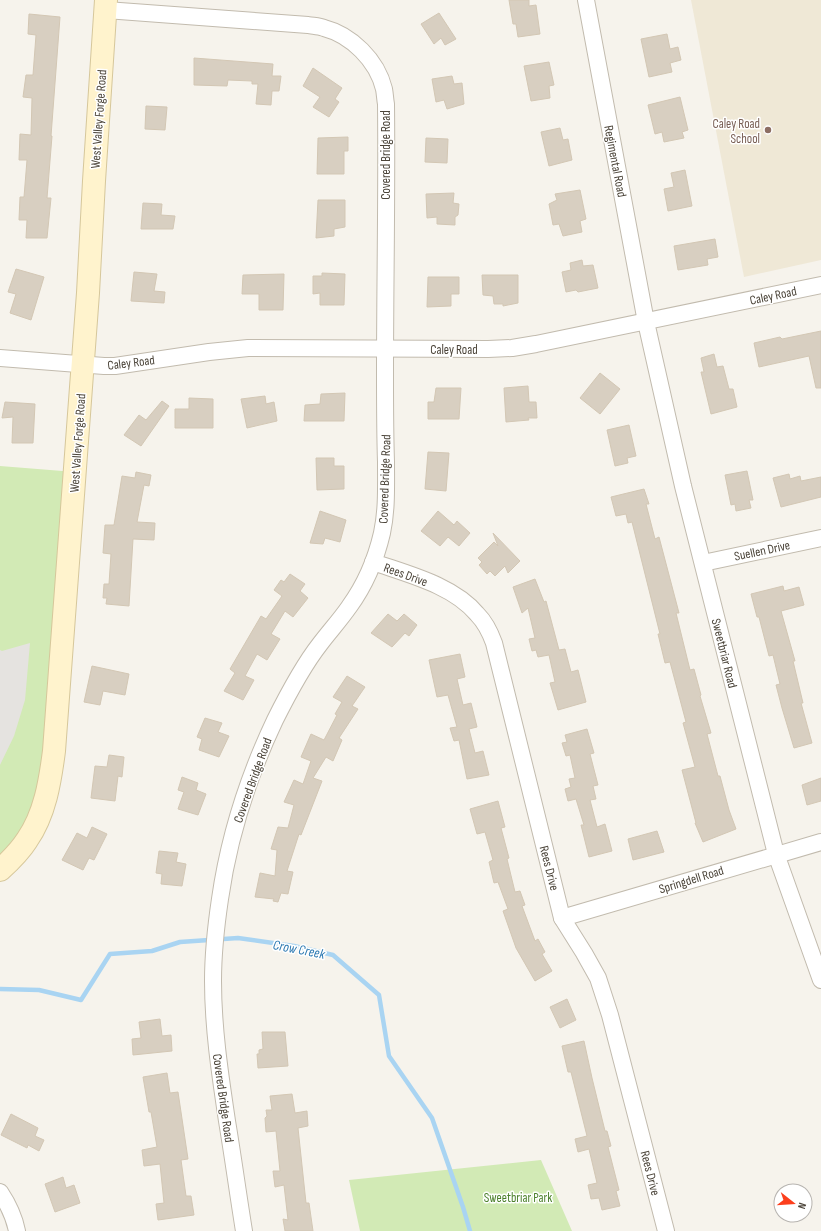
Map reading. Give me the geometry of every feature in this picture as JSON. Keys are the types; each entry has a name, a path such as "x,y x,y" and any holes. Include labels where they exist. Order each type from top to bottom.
{"main road":[{"name":"West Valley Forge Road","path":"0,870 20,850 35,827 42,812 51,774 57,721 106,5"}],"street":[{"name":"Regimental Road","path":"586,0 646,322"},
{"name":"Covered Bridge Road","path":"106,5 308,24 325,28 342,35 356,45 368,57 382,84 386,104 386,484 385,514 381,537 366,579 348,608 318,646 291,690 263,746 241,803 227,857 214,946 213,1004 218,1062 244,1231"},
{"name":"Caley Road","path":"0,358 115,366 209,352 242,349 512,348 646,322 821,285"},
{"name":"Sweetbriar Road","path":"646,322 683,486 776,854 821,980"},
{"name":"Suellen Drive","path":"703,563 821,538"},
{"name":"Rees Drive","path":"373,562 450,592 469,605 478,614 488,628 494,643 562,918 598,978 610,1015 666,1231"},
{"name":"Springdell Road","path":"562,918 821,842"},
{"path":"0,1192 7,1201 17,1231"}],"shaded area":[{"name":"Caley Road School","path":"691,0 821,0 821,260 744,277"},
{"path":"30,643 25,700 14,736 0,765 0,650 2,651"}],"green space":[{"path":"0,466 75,472 51,774 0,870"},
{"name":"Sweetbriar Park","path":"541,1160 572,1231 360,1231 349,1180"}],"building":[{"path":"509,0 529,0 529,6 536,5 540,34 518,37 516,24 513,24"},
{"path":"439,13 456,39 445,45 441,38 434,44 421,24"},
{"path":"29,14 60,17 47,198 51,198 47,238 26,238 27,220 19,220 20,197 24,197 27,160 19,160 20,134 31,135 32,98 23,97 26,75 33,75 36,35 28,34"},
{"path":"667,34 670,49 678,47 681,60 670,63 672,72 649,77 641,39"},
{"path":"194,58 273,64 272,76 281,76 279,91 272,91 271,105 256,104 258,84 252,84 252,81 228,80 227,86 194,85"},
{"path":"549,62 554,85 549,86 550,98 531,101 524,66"},
{"path":"313,68 342,88 335,99 339,102 329,117 313,107 320,97 303,86"},
{"path":"452,76 454,84 462,83 464,104 447,109 444,100 436,102 432,79"},
{"path":"680,97 688,130 682,132 684,138 664,142 662,132 655,134 648,105"},
{"path":"146,106 167,107 165,130 145,129"},
{"path":"560,128 563,140 568,139 572,160 549,166 541,132"},
{"path":"348,137 348,151 344,151 344,174 317,174 318,138"},
{"path":"426,138 448,139 447,163 425,162"},
{"path":"685,170 692,206 668,211 664,189 674,187 671,173"},
{"path":"580,190 586,219 580,221 582,232 563,236 559,224 553,225 549,204 557,200 555,194"},
{"path":"454,193 453,203 459,204 458,215 455,217 455,225 437,224 437,217 427,218 426,194"},
{"path":"318,200 345,200 345,227 334,229 334,236 316,238"},
{"path":"143,203 162,204 161,215 175,216 173,229 141,229"},
{"path":"715,239 718,257 707,259 708,265 678,270 674,246"},
{"path":"582,260 583,266 593,265 598,288 578,292 576,290 566,292 562,272 571,270 570,263"},
{"path":"16,269 44,277 31,320 10,313 16,294 8,292"},
{"path":"134,272 157,274 154,291 165,292 164,303 131,301"},
{"path":"322,273 345,274 344,305 320,305 320,293 313,294 313,276 322,276"},
{"path":"284,274 283,310 259,310 259,294 242,294 243,275"},
{"path":"482,275 518,275 518,303 503,306 503,304 494,304 493,296 483,295"},
{"path":"428,277 459,277 459,294 451,294 451,306 427,307"},
{"path":"821,331 821,388 816,388 809,356 759,367 754,343 780,337 782,339"},
{"path":"714,354 717,367 723,366 729,389 733,389 737,407 711,414 701,372 704,372 701,358"},
{"path":"600,373 620,389 600,414 580,398"},
{"path":"528,386 529,402 536,402 537,418 506,422 504,388"},
{"path":"436,388 461,388 459,419 428,419 428,402 434,402"},
{"path":"345,393 344,421 304,421 305,405 320,404 321,394"},
{"path":"265,396 266,404 274,402 277,421 247,428 241,399"},
{"path":"189,398 213,399 213,428 175,428 175,409 189,409"},
{"path":"162,401 169,406 141,446 124,435 139,415 146,420"},
{"path":"5,402 35,404 33,443 12,443 13,417 2,418"},
{"path":"629,425 636,456 627,458 628,463 615,466 607,430"},
{"path":"428,452 449,453 446,491 425,489"},
{"path":"316,458 334,458 334,466 344,466 344,489 317,490"},
{"path":"747,471 753,500 749,500 751,508 736,511 735,504 731,505 725,475"},
{"path":"136,472 151,475 149,486 144,485 137,522 155,523 154,540 133,539 129,606 106,604 107,598 103,598 104,584 109,584 111,554 103,553 105,525 114,525 122,476 135,478"},
{"path":"789,474 790,479 800,476 801,481 821,477 821,497 781,507 773,478"},
{"path":"644,489 649,504 646,504 655,539 659,537 679,613 676,613 690,670 694,669 711,733 707,734 718,776 720,776 729,810 736,829 703,842 695,823 682,770 695,767 683,723 686,722 670,662 665,663 658,634 660,634 632,522 628,523 626,514 616,516 611,497"},
{"path":"320,511 346,520 340,542 325,538 323,544 310,543"},
{"path":"438,511 454,525 457,521 470,533 459,546 448,537 440,546 421,531"},
{"path":"493,533 520,561 508,573 505,566 495,576 490,571 487,574 479,565 482,562 478,558 494,542 498,546"},
{"path":"290,574 305,584 300,591 308,598 293,617 285,611 271,634 280,639 267,660 257,654 245,676 254,680 243,700 224,691 235,673 230,669 261,616 266,619 282,596 274,590 281,580 284,582"},
{"path":"535,579 544,602 546,601 559,650 565,649 571,672 578,670 586,702 558,710 550,683 555,682 549,655 538,657 536,650 532,651 529,639 535,638 528,608 522,613 513,587"},
{"path":"783,586 784,591 799,587 804,605 781,611 795,661 793,661 803,703 801,703 812,743 794,748 776,685 780,684 773,655 769,656 759,617 757,617 751,594"},
{"path":"388,614 397,621 404,614 417,625 409,636 405,633 392,647 371,633"},
{"path":"460,654 465,677 457,679 463,705 471,703 477,727 469,729 475,753 483,751 489,775 467,779 459,740 454,741 450,728 457,727 448,695 437,697 429,660"},
{"path":"92,666 129,674 125,695 103,691 100,705 84,702"},
{"path":"347,676 365,687 352,706 358,709 339,738 342,740 333,761 326,757 313,778 322,781 301,835 299,834 287,871 293,872 288,894 281,893 278,902 273,901 274,899 255,897 260,873 275,876 277,850 271,849 278,827 288,828 294,805 284,802 294,780 303,784 311,761 301,757 311,734 324,740 342,702 333,697"},
{"path":"205,718 222,723 218,732 229,736 219,757 199,750 202,739 197,737"},
{"path":"587,729 594,753 590,754 598,785 593,786 596,799 590,800 597,827 605,824 612,851 589,857 581,825 584,825 576,799 568,801 565,789 571,787 569,779 575,778 570,755 566,756 562,743 567,742 565,735"},
{"path":"109,755 124,757 122,777 118,776 115,801 91,798 95,766 107,767"},
{"path":"182,777 198,783 196,790 206,794 198,815 178,809 184,792 178,790"},
{"path":"821,778 821,801 807,805 802,785"},
{"path":"498,801 505,827 501,828 509,858 507,859 515,892 520,891 525,905 522,906 535,941 538,939 545,952 542,954 552,971 535,981 516,948 503,911 508,909 498,882 494,883 489,862 493,860 485,832 477,834 470,809"},
{"path":"92,827 107,834 94,860 89,858 83,870 62,860 77,833 87,838"},
{"path":"657,831 664,852 633,860 628,839"},
{"path":"159,851 178,853 176,862 186,864 182,886 161,884 162,874 156,873"},
{"path":"567,999 576,1020 560,1028 550,1007"},
{"path":"160,1019 162,1036 171,1035 172,1051 133,1055 132,1039 141,1038 139,1022"},
{"path":"262,1032 285,1032 288,1066 258,1068 257,1054 259,1054 259,1050 263,1049"},
{"path":"584,1041 605,1131 607,1131 611,1146 608,1147 619,1190 616,1191 620,1206 602,1210 599,1198 591,1199 588,1185 597,1183 589,1149 578,1152 575,1139 587,1136 571,1072 568,1072 562,1046"},
{"path":"167,1073 170,1093 178,1092 188,1159 181,1160 186,1196 191,1196 194,1215 158,1220 156,1204 164,1203 160,1164 144,1166 142,1150 157,1147 143,1077"},
{"path":"292,1094 295,1113 307,1111 308,1126 298,1128 306,1203 309,1203 313,1231 285,1231 283,1219 288,1220 284,1185 275,1187 273,1171 280,1171 276,1131 266,1132 266,1110 272,1110 270,1096"},
{"path":"11,1114 38,1128 35,1136 44,1140 39,1151 28,1145 27,1148 1,1135"},
{"path":"63,1177 66,1188 74,1185 80,1203 55,1212 45,1184"}],"waterway":[{"name":"Crow Creek","path":"0,989 39,990 81,1000 110,954 152,951 180,942 238,938 294,946 333,955 379,995 389,1056 432,1118 470,1231"}],"place":[{"name":"Caley Road School","path":"768,130"}]}
